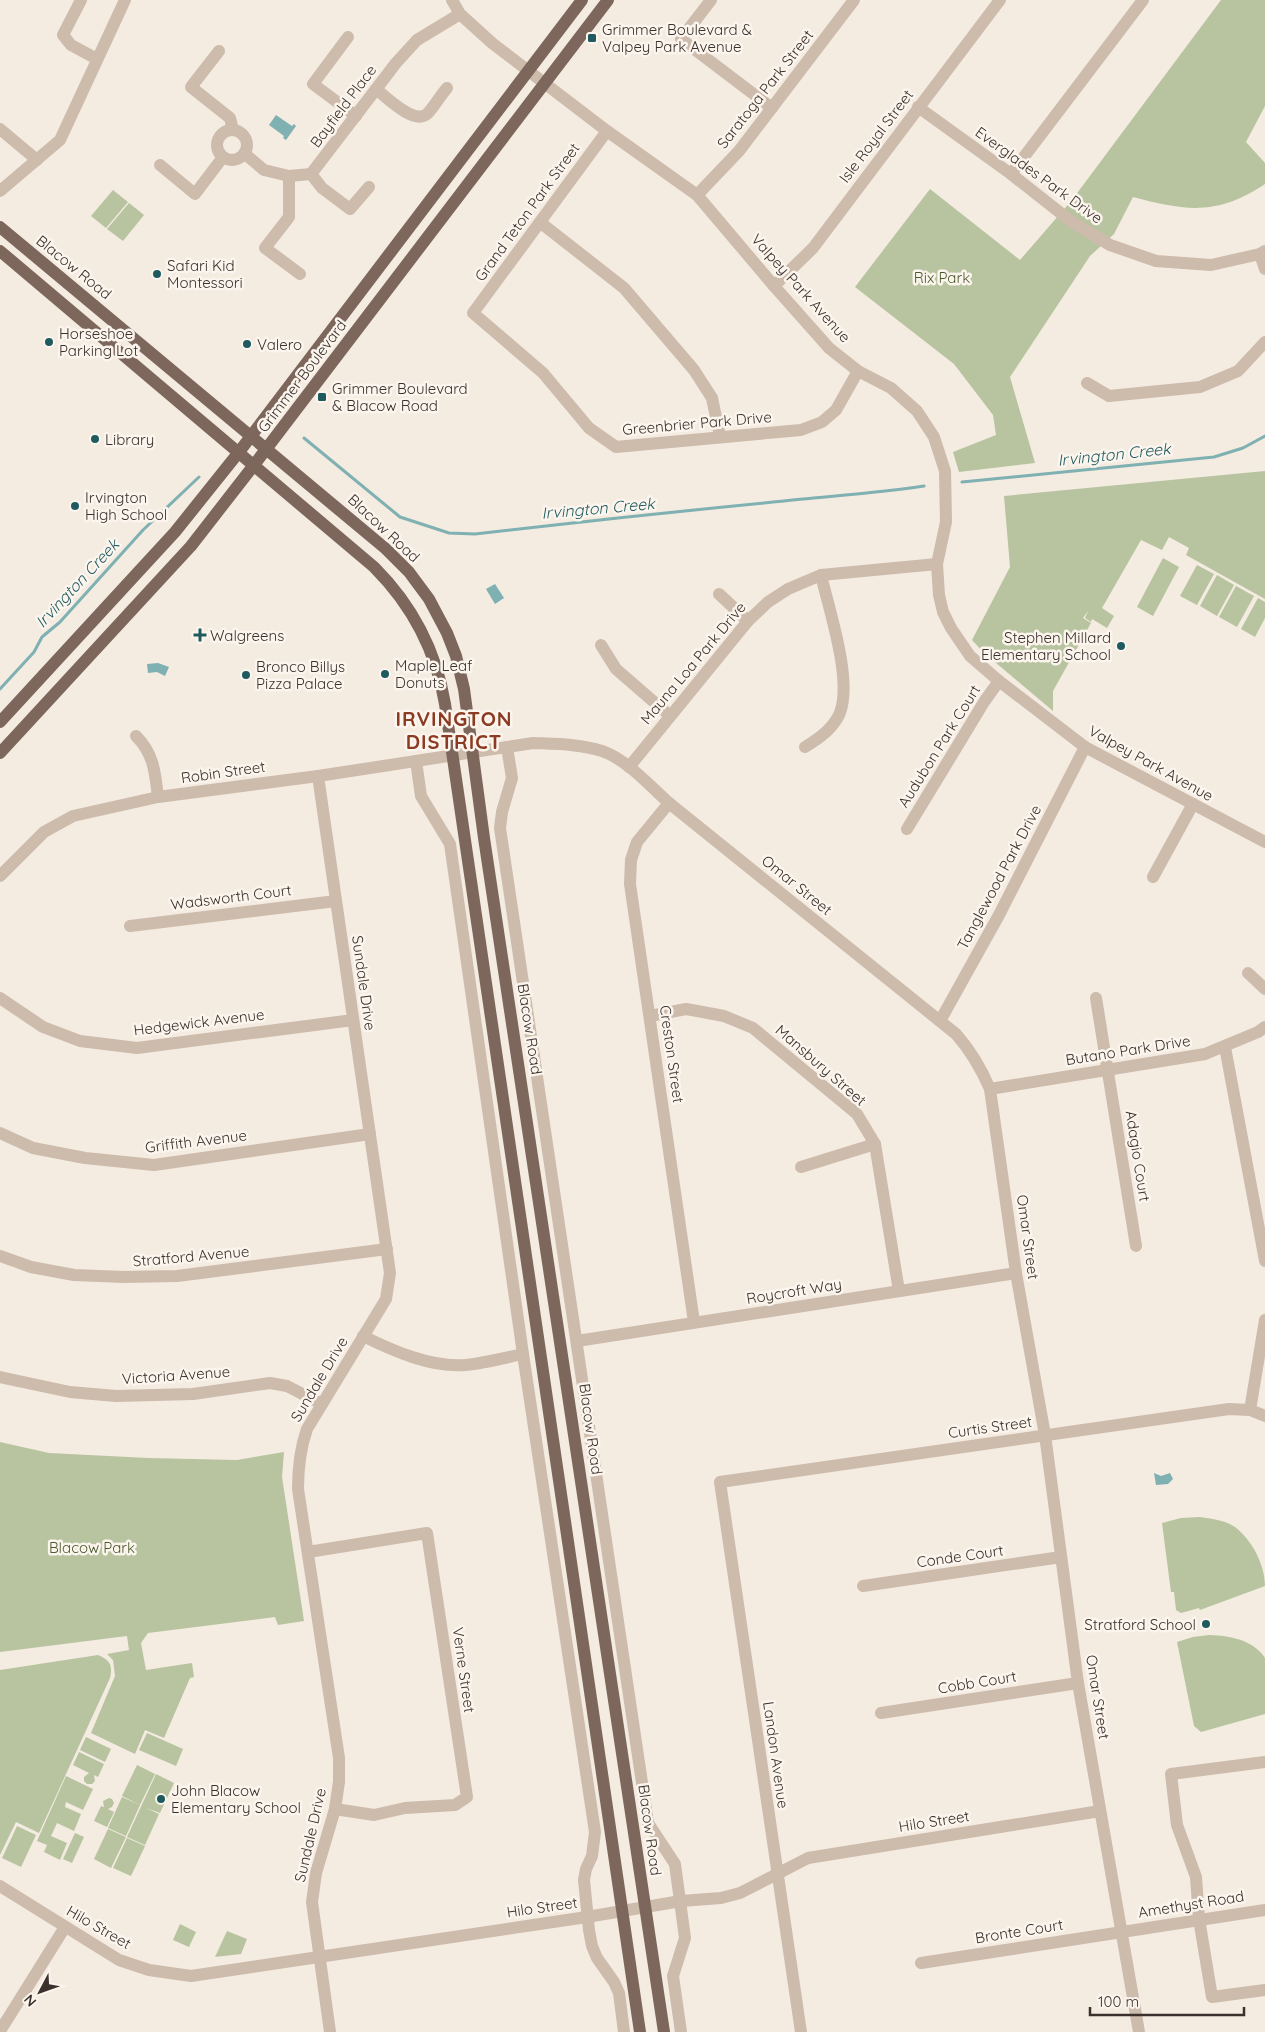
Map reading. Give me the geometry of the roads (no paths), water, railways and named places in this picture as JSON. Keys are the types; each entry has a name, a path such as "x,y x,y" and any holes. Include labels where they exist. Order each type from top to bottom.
{"main road":[{"name":"Grimmer Boulevard","path":"0,722 175,532 239,452 582,0"},
{"name":"Grimmer Boulevard","path":"0,753 191,546 608,0"},
{"name":"Blacow Road","path":"0,228 386,548 409,572 429,600 447,633 459,667 467,707 472,753 664,2032"},
{"path":"0,251 374,567 411,610 426,638 439,671 640,2032"}],"street":[{"path":"81,0 63,35 71,45 97,59"},
{"path":"0,191 15,176 60,140 125,0"},
{"name":"Valpey Park Avenue","path":"452,0 460,14 492,43 607,131 697,195 774,286 830,348 858,371 891,388 917,411 934,437 945,471 946,522 937,564 939,595 943,612 951,628 970,656 999,681 1085,747 1193,804 1263,837"},
{"path":"711,0 682,39 772,108"},
{"name":"Saratoga Park Street","path":"697,195 739,151 854,0"},
{"name":"Isle Royal Street","path":"774,286 813,248 1000,0"},
{"path":"1011,174 1143,0"},
{"name":"Bayfield Place","path":"312,174 396,63 417,40 460,14"},
{"path":"348,37 313,84 356,116"},
{"path":"219,51 191,87 230,118 233,130"},
{"path":"376,89 410,115 420,117 426,114 447,88"},
{"name":"Everglades Park Drive","path":"918,107 1011,174 1072,222 1104,242 1156,261 1211,265 1262,252"},
{"path":"0,129 37,160"},
{"path":"233,130 240,132 247,139 248,144 245,154 237,160 223,157 218,148 218,138 225,131 233,130"},
{"name":"Grand Teton Park Street","path":"473,313 607,131"},
{"path":"245,154 264,170 289,176 312,174 322,188 350,209 369,187"},
{"path":"160,165 195,194 223,157"},
{"path":"289,176 289,217 265,248 300,274"},
{"path":"541,223 624,288 694,370 712,398 720,436"},
{"path":"1262,252 1265,269"},
{"name":"Greenbrier Park Drive","path":"473,313 543,373 589,428 616,446 801,430 822,422 836,410 858,371"},
{"path":"1087,383 1109,396 1200,387 1238,371 1265,342"},
{"name":"Mauna Loa Park Drive","path":"629,767 669,715 748,621 768,602 788,588 821,575 937,564"},
{"path":"805,747 825,735 838,716 845,694 844,675 821,575"},
{"path":"719,594 748,621"},
{"path":"601,645 616,669 669,715"},
{"name":"Audubon Park Court","path":"907,829 984,702 999,681"},
{"path":"136,736 146,746 154,766 158,797"},
{"name":"Omar Street","path":"472,753 533,743 567,744 603,752 629,767 669,803 956,1034 972,1051 982,1069 990,1089 1016,1273 1044,1435 1078,1684 1139,2032"},
{"name":"Blacow Road","path":"507,747 512,778 502,812 500,828 648,1823 675,1864 685,1938 673,1976 681,2032"},
{"name":"Tanglewood Park Drive","path":"940,1021 999,914 1085,747"},
{"name":"Robin Street","path":"0,876 44,832 73,816 158,797 472,753"},
{"path":"416,761 421,796 450,844 523,1354 595,1832 592,1856 586,1869 584,1880 587,1917 592,1946 597,1958 614,1982 619,1993 624,2032"},
{"name":"Sundale Drive","path":"318,776 390,1273 386,1299 306,1429 298,1468 298,1488 339,1758 339,1782 335,1809 313,1886 313,1915 330,2032"},
{"name":"Creston Street","path":"669,803 637,842 631,860 630,884 694,1322"},
{"path":"1153,877 1193,804"},
{"name":"Wadsworth Court","path":"130,926 336,901"},
{"path":"1248,972 1265,989"},
{"name":"Hedgewick Avenue","path":"0,998 43,1027 80,1041 137,1048 353,1020"},
{"name":"Adagio Court","path":"1096,998 1136,1246"},
{"name":"Mansbury Street","path":"650,1016 686,1010 724,1016 752,1028 857,1114 875,1144 899,1291"},
{"name":"Butano Park Drive","path":"990,1089 1205,1054 1225,1047 1265,1026"},
{"path":"1225,1047 1265,1261"},
{"name":"Griffith Avenue","path":"0,1132 33,1148 85,1158 154,1164 370,1134"},
{"path":"801,1167 875,1144"},
{"name":"Stratford Avenue","path":"0,1256 31,1266 74,1275 132,1277 177,1276 387,1249"},
{"name":"Roycroft Way","path":"577,1341 1016,1273"},
{"path":"1250,1410 1265,1320"},
{"path":"363,1336 408,1357 433,1362 464,1365 523,1354"},
{"name":"Victoria Avenue","path":"0,1377 70,1392 116,1396 193,1394 270,1383 287,1386 322,1404"},
{"name":"Curtis Street","path":"720,1482 1229,1410 1250,1410 1265,1416"},
{"name":"Landon Avenue","path":"720,1482 776,1875 801,2032"},
{"name":"Verne Street","path":"308,1552 427,1533 467,1797 456,1805 405,1808 374,1815 335,1809"},
{"name":"Conde Court","path":"863,1586 1061,1557"},
{"name":"Cobb Court","path":"881,1713 1078,1684"},
{"path":"1265,1762 1171,1774 1177,1825 1196,1877 1199,1919 1212,1997 1265,1990"},
{"name":"Hilo Street","path":"0,1886 119,1960 162,1973 192,1976 587,1917 680,1901 721,1898 740,1893 808,1858 1100,1811"},
{"name":"Amethyst Road","path":"1122,1931 1265,1910"},
{"path":"1,2030 65,1927"},
{"name":"Bronte Court","path":"921,1964 1122,1931"}],"water":[{"path":"276,115 292,126 294,124 296,126 286,140 283,138 284,136 269,125"},
{"path":"495,584 504,598 495,604 486,589"},
{"path":"158,663 169,667 165,676 157,672 148,673 147,664"},
{"path":"1154,1473 1161,1476 1170,1473 1173,1479 1168,1484 1156,1485"}],"waterway":[{"name":"Irvington Creek","path":"962,482 1214,457 1243,448 1265,436"},
{"name":"Irvington Creek","path":"304,438 400,517 449,533 475,534 924,486"},
{"name":"Irvington Creek","path":"0,689 34,652 42,637 60,622 143,530 199,477"}],"place":[{"name":"Grimmer Boulevard & Valpey Park Avenue","path":"592,38"},
{"name":"Safari Kid Montessori","path":"157,274"},
{"name":"Horseshoe Parking Lot","path":"49,342"},
{"name":"Valero","path":"247,344"},
{"name":"Grimmer Boulevard & Blacow Road","path":"322,397"},
{"name":"Library","path":"95,439"},
{"name":"Irvington High School","path":"75,506"},
{"name":"Walgreens","path":"200,635"},
{"name":"Stephen Millard Elementary School","path":"1121,646"},
{"name":"Maple Leaf Donuts","path":"385,674"},
{"name":"Bronco Billys Pizza Palace","path":"246,675"},
{"name":"Stratford School","path":"1206,1624"},
{"name":"John Blacow Elementary School","path":"161,1799"}],"district":[{"name":"IRVINGTON DISTRICT","path":"454,730"}],"park label":[{"name":"Rix Park","path":"942,277"},
{"name":"Blacow Park","path":"92,1547"}]}
